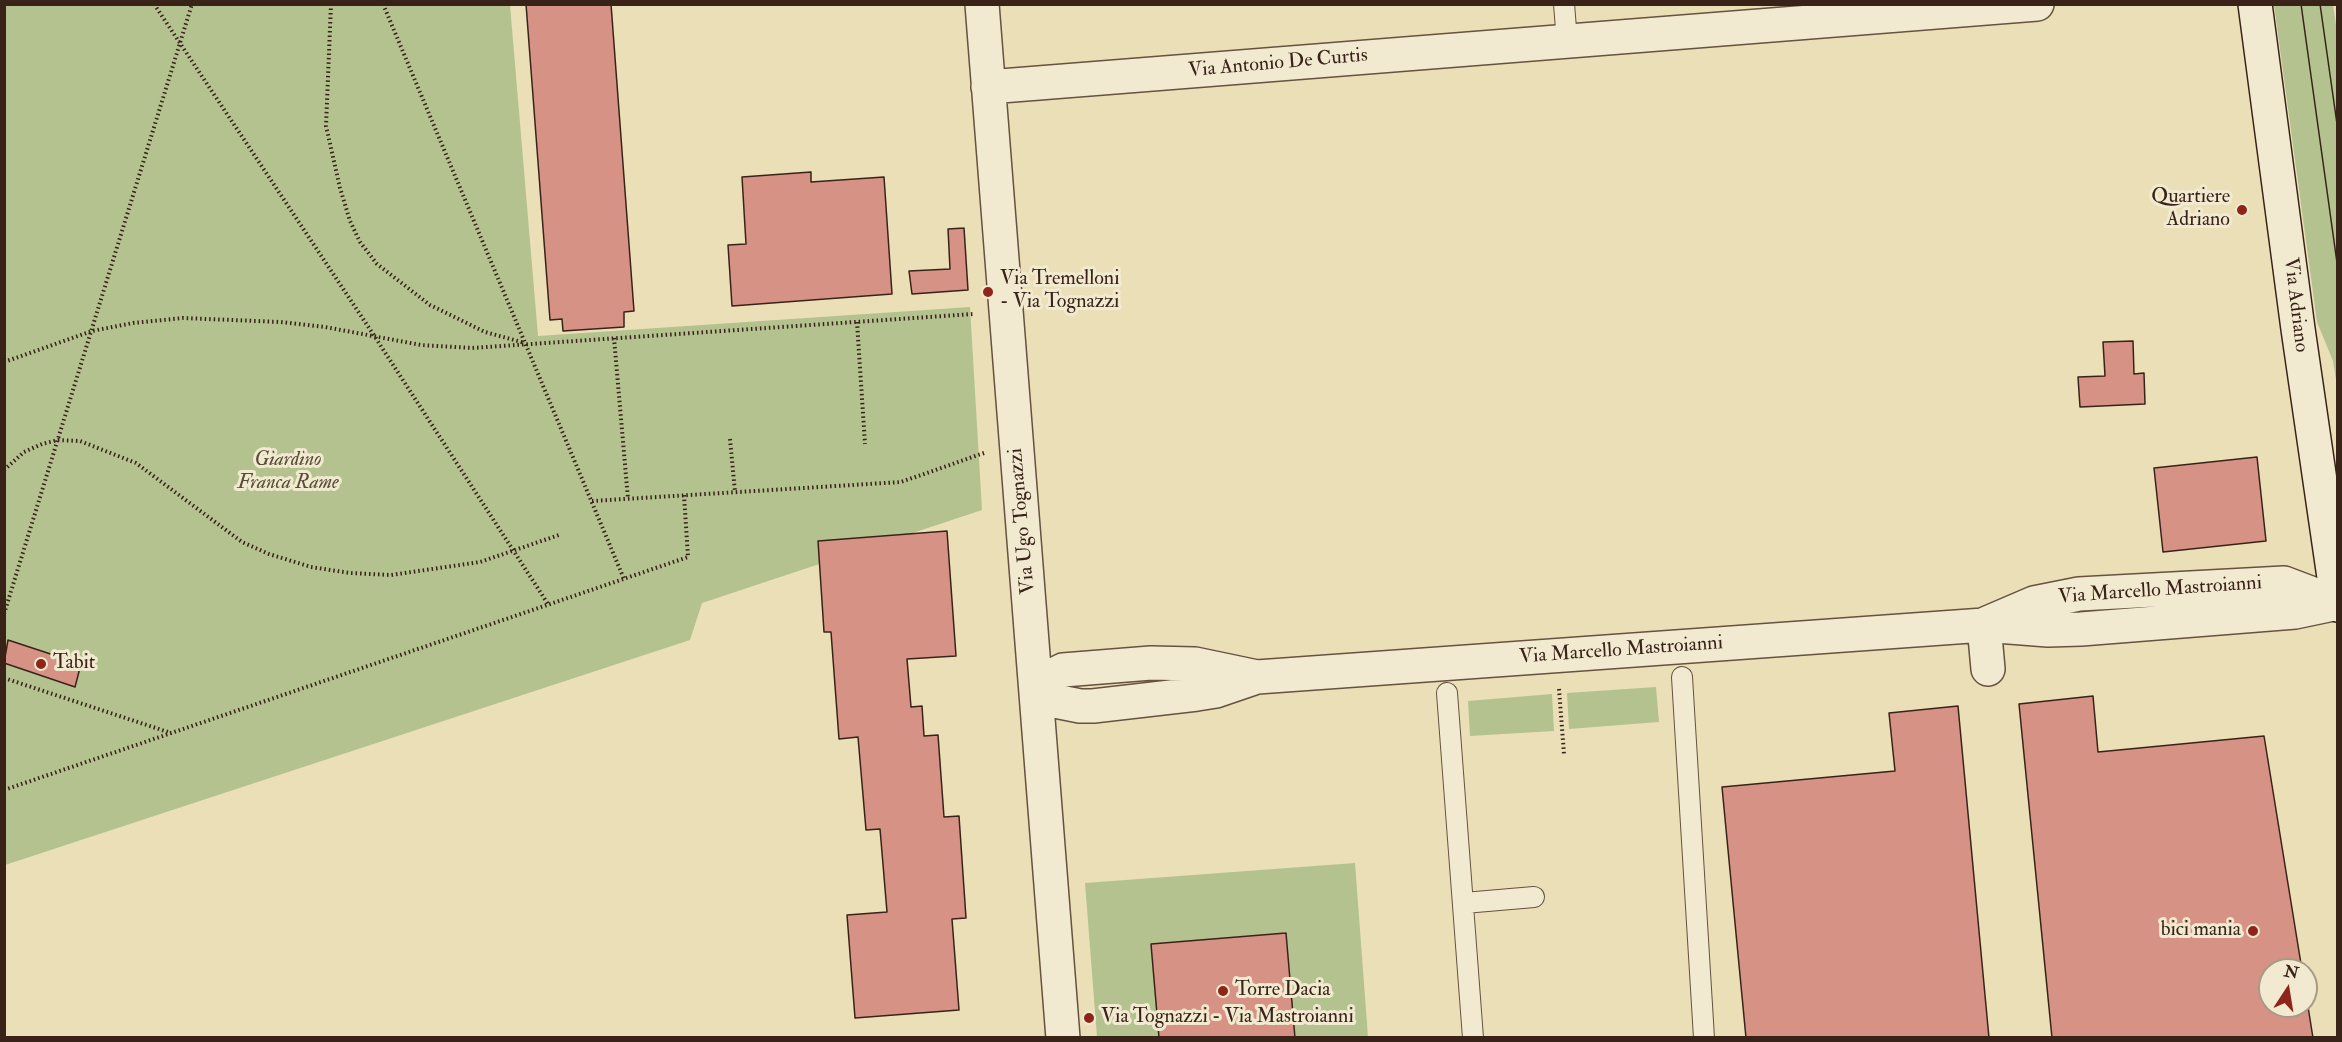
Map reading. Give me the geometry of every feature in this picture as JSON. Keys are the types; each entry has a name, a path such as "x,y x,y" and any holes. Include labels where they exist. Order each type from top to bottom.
{"street":[{"name":"Via Ugo Tognazzi","path":"982,4 1063,1038"},
{"name":"Via Antonio De Curtis","path":"988,87 2037,4"},
{"name":"Via Adriano","path":"2255,4 2337,604"},
{"name":"Via Marcello Mastroianni","path":"1037,688 1050,700 1080,706 1216,691 1257,677 1984,625 2034,603 2079,594 2284,583 2337,604"},
{"path":"1984,625 1988,669"}],"lane":[{"path":"1564,4 1567,41"},
{"path":"1682,677 1704,1038"},
{"path":"1447,693 1473,1038"},
{"path":"1464,903 1534,897"}],"path":[{"path":"154,4 375,337 548,604"},
{"path":"4,614 192,4"},
{"path":"331,4 326,126 340,188 350,221 360,242 377,264 430,305 485,332 527,344"},
{"path":"383,4 624,579"},
{"path":"4,362 92,331 183,318 228,318 326,327 421,345 472,348 980,313"},
{"path":"857,322 865,444"},
{"path":"614,338 628,499"},
{"path":"730,439 735,492"},
{"path":"4,470 24,452 42,444 58,440 80,441 136,464 242,542 269,554 311,567 350,573 391,575 480,562 559,535"},
{"path":"592,501 901,482 1016,441"},
{"path":"4,790 688,557 684,495"},
{"path":"4,678 171,733"},
{"path":"1559,684 1564,754"}],"green space":[{"name":"Giardino Franca Rame","path":"4,5 510,5 538,336 970,307 982,510 702,603 690,640 5,865"},
{"path":"2274,5 2333,5 2338,38 2337,386 2333,361 2317,322"},
{"path":"1656,687 1659,722 1569,729 1567,693"},
{"path":"1552,694 1554,731 1470,736 1468,701"},
{"path":"1355,863 1368,1037 1295,1037 1286,933 1152,944 1159,1037 1097,1037 1085,883"}],"building":[{"path":"526,4 611,4 634,311 624,312 624,327 563,331 562,319 550,320"},
{"path":"811,172 811,182 884,177 892,294 732,306 728,245 746,244 742,177"},
{"path":"964,228 968,290 912,294 909,271 950,269 948,229"},
{"path":"2133,341 2134,374 2144,373 2145,404 2080,407 2078,377 2105,376 2103,342"},
{"path":"2257,457 2266,541 2163,552 2154,468"},
{"path":"947,531 956,656 907,659 911,707 922,706 924,736 938,735 944,817 959,816 966,918 952,919 959,1010 855,1018 847,915 887,912 880,829 866,830 858,737 839,739 831,632 824,632 818,541"},
{"path":"8,640 81,664 75,687 4,663"},
{"path":"2093,696 2098,752 2264,736 2300,958 2258,958 2258,1018 2310,1018 2313,1038 2052,1038 2019,704"},
{"path":"1958,706 1989,1038 1746,1038 1722,787 1895,771 1889,713"},
{"name":"Torre Dacia","path":"1286,933 1295,1038 1159,1038 1151,944"}],"tram line":[{"path":"2301,4 2338,270"},
{"path":"2320,4 2338,131"}],"place":[{"name":"Quartiere Adriano","path":"2242,210"},
{"name":"Via Tremelloni - Via Tognazzi","path":"988,292"},
{"name":"Tabit","path":"41,664"},
{"name":"bici mania","path":"2253,931"},
{"name":"Torre Dacia","path":"1223,991"},
{"name":"Via Tognazzi - Via Mastroianni","path":"1089,1018"}]}
